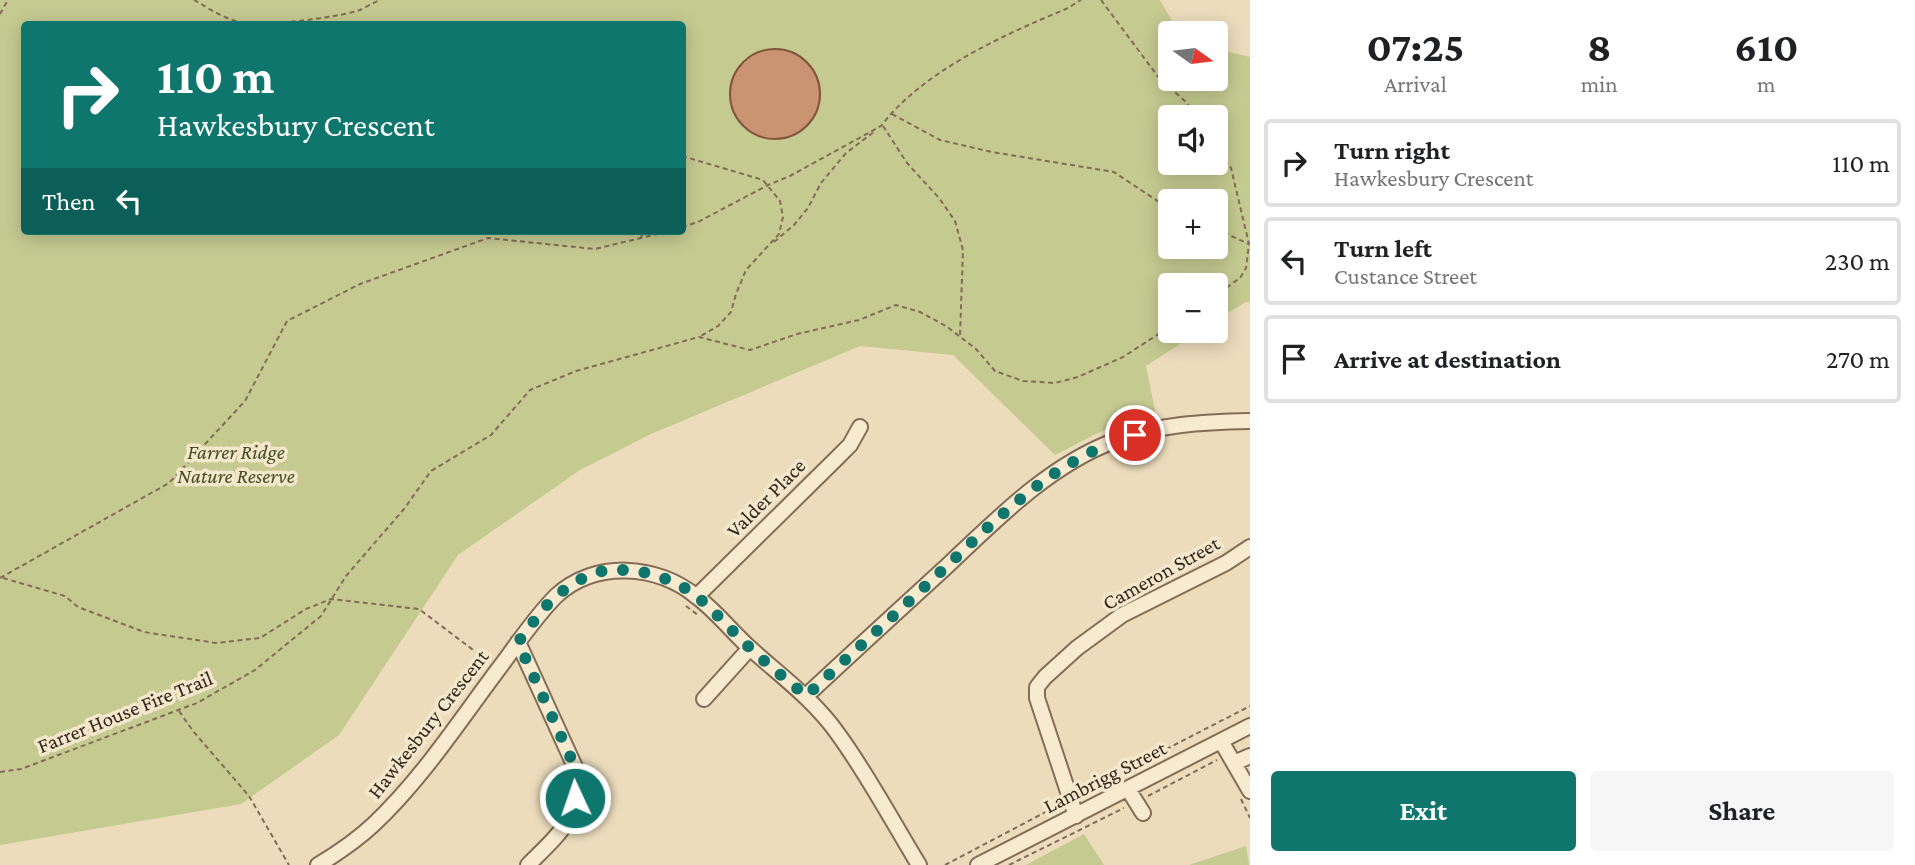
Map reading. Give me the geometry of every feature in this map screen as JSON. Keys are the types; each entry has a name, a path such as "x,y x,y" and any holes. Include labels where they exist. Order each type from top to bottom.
{"street":[{"path":"806,696 1025,495 1067,463 1116,440 1153,429 1205,422 1250,421"},
{"name":"Valder Place","path":"691,601 850,445 860,427"},
{"name":"Cameron Street","path":"1076,816 1037,698 1037,687 1077,648 1122,615 1226,563 1250,547"},
{"name":"Hawkesbury Crescent","path":"318,865 344,849 373,825 399,798 558,594 602,571 639,572 661,577 806,696 837,733 919,865"},
{"path":"518,642 575,767 578,784 567,824 528,865"},
{"path":"704,699 750,648"},
{"name":"Lambrigg Street","path":"978,865 1250,726"},
{"path":"1221,741 1250,791"},
{"path":"1234,763 1250,756"},
{"path":"1128,789 1143,813"}],"path":[{"path":"0,14 8,0"},
{"path":"194,0 237,21"},
{"path":"284,21 359,10 380,0"},
{"path":"770,245 794,225 808,208 821,183 846,153 881,126 890,114 917,90 970,55 1081,0"},
{"path":"1101,0 1159,78 1188,105"},
{"path":"890,114 940,140 992,152 1114,172 1158,201"},
{"path":"686,226 790,176 881,126"},
{"path":"881,126 955,221 963,250 960,337"},
{"path":"686,157 763,180 780,201 783,217 779,234 746,271 731,312 726,319 698,337"},
{"path":"1228,163 1250,244 1246,268 1240,278 1228,286"},
{"path":"1228,234 1250,244"},
{"path":"1,578 169,483 245,401 286,321 360,284 488,238 595,249 653,235"},
{"name":"Farrer House Fire Trail","path":"0,772 21,769 197,703 255,670 321,617 346,576 404,509 431,471 491,435 530,390 576,371 698,337 750,350 797,334 859,320 896,305 920,312 946,326 976,349 995,371 1023,382 1055,383 1078,377 1123,358 1158,335"},
{"path":"1,578 65,596 78,607 144,632 216,643 260,638 306,610 331,599 419,609 498,670"},
{"path":"691,601 705,621"},
{"path":"945,865 1250,706"},
{"path":"178,710 192,731 249,796 289,865"}],"green space":[{"name":"Farrer Ridge Nature Reserve","path":"0,0 1160,0 1172,21 1158,21 1158,91 1228,91 1228,52 1250,57 1250,302 1228,313 1228,273 1158,273 1158,343 1181,343 1146,366 1156,415 1102,431 1055,455 953,355 860,346 651,434 580,470 458,555 339,735 241,804 0,845"},
{"path":"1084,834 1104,865 1026,865"},
{"path":"1246,846 1249,865 1189,865"}],"building":[{"path":"775,49 792,52 807,62 817,77 820,94 817,111 807,126 792,136 775,139 758,136 743,126 733,111 730,94 733,77 743,62 758,52"}],"route":[{"path":"575,798 578,784 575,767 518,642 558,594 602,571 620,570 661,577 697,596 750,648 806,696 1025,495 1067,463 1087,452 1135,435"}]}
